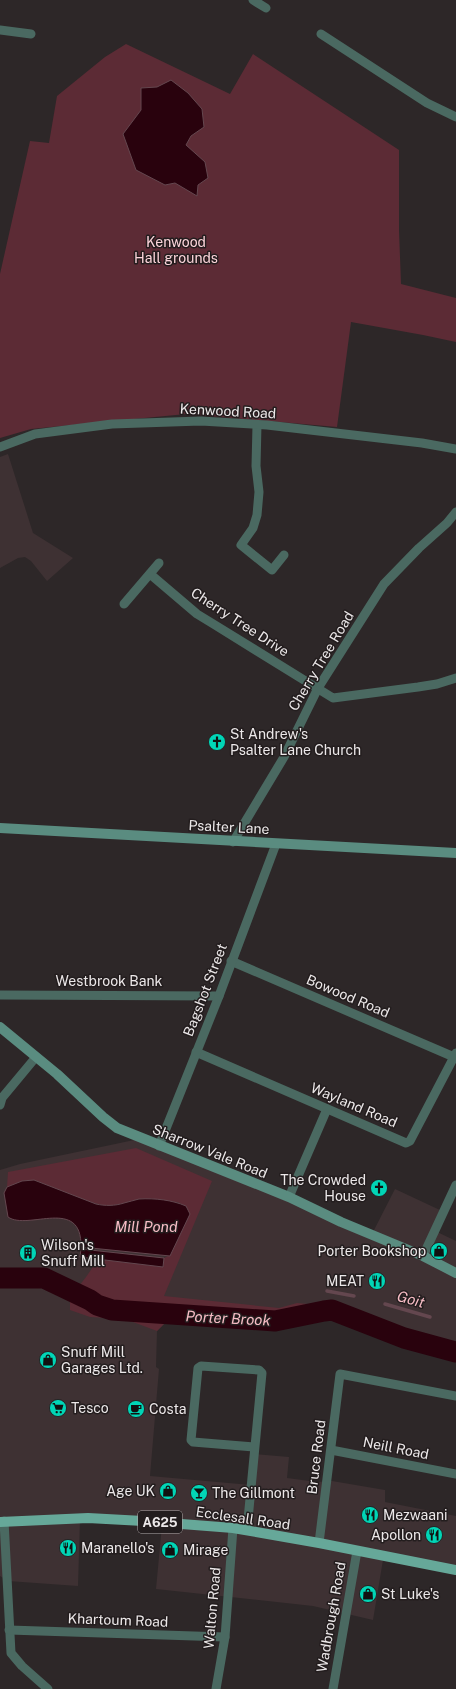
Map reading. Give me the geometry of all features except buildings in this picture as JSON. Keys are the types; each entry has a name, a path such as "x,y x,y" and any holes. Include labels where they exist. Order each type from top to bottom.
{"main road":[{"name":"Ecclesall Road","path":"2,1521 88,1518 233,1528 456,1570"}],"street":[{"path":"253,0 266,8"},
{"path":"0,30 32,34"},
{"path":"321,34 427,103 456,118"},
{"name":"Kenwood Road","path":"0,447 34,434 112,424 201,421 257,425 422,443 456,449"},
{"path":"257,425 256,466 259,492 257,515 253,528 241,545 272,570 284,555"},
{"name":"Cherry Tree Road","path":"233,842 284,757 318,688 384,584 419,548 447,523 456,512"},
{"path":"124,604 159,563"},
{"name":"Cherry Tree Drive","path":"150,574 197,614 334,698 437,684 456,678"},
{"name":"Psalter Lane","path":"0,828 233,842 456,853"},
{"name":"Bagshot Street","path":"159,1146 219,996 230,962 276,844"},
{"name":"Bowood Road","path":"230,962 455,1055"},
{"name":"Westbrook Bank","path":"0,995 219,996"},
{"name":"Sharrow Vale Road","path":"0,1027 36,1056 117,1128 289,1197 342,1222 423,1256 456,1273"},
{"name":"Wayland Road","path":"196,1052 406,1143 410,1141 455,1055"},
{"path":"0,1105 2,1098 36,1056"},
{"path":"289,1197 327,1109"},
{"path":"423,1256 456,1185"},
{"path":"247,1530 262,1373 259,1370 201,1366 198,1368 191,1440 193,1442 254,1447"},
{"name":"Bruce Road","path":"319,1543 340,1374 456,1396"},
{"name":"Neill Road","path":"331,1450 456,1474"},
{"path":"2,1521 11,1653 22,1666 48,1689"},
{"name":"Walton Road","path":"216,1689 225,1637 233,1528"},
{"name":"Wadbrough Road","path":"333,1689 357,1551"},
{"name":"Khartoum Road","path":"9,1630 225,1637"}],"shaded area":[{"path":"8,454 33,533 73,558 47,581 31,561 25,557 18,558 0,568 0,457"},
{"path":"139,1139 373,1232 395,1189 442,1211 433,1230 456,1241 456,1356 320,1317 279,1326 166,1322 157,1331 156,1367 159,1369 150,1476 251,1485 254,1454 289,1457 287,1478 317,1482 332,1481 385,1490 385,1502 456,1516 456,1571 383,1560 373,1620 313,1606 156,1589 162,1525 80,1520 78,1586 8,1581 0,1576 0,1170 20,1164"}],"green space":[{"name":"Kenwood Hall grounds","path":"126,44 230,94 253,54 399,150 401,284 456,298 456,342 351,322 337,427 186,414 31,429 0,438 0,274 30,141 49,143 57,96 105,57"},
{"path":"136,1148 212,1181 164,1296 279,1308 297,1303 340,1307 385,1327 456,1346 456,1356 320,1317 279,1326 166,1322 157,1331 125,1319 90,1317 70,1310 70,1295 85,1278 97,1259 163,1267 164,1258 170,1255 189,1214 186,1206 177,1202 139,1199 122,1204 105,1206 34,1180 22,1181 7,1187 8,1172"}],"water":[{"path":"171,80 188,93 202,109 204,127 191,136 186,145 205,162 208,178 198,185 197,196 175,183 165,185 136,170 123,134 141,110 141,88 157,87"},
{"name":"Mill Pond","path":"34,1180 96,1204 114,1205 139,1199 157,1199 175,1202 186,1206 190,1214 170,1256 81,1247 79,1232 73,1223 64,1219 52,1218 17,1220 8,1217 4,1193 7,1187 22,1181"},
{"path":"81,1249 164,1258 163,1267 80,1257"},
{"path":"36,1273 45,1274 59,1281 59,1284 37,1284"}],"waterway":[{"name":"Porter Brook","path":"0,1278 44,1278 90,1300 97,1305 112,1310 275,1321 332,1310 404,1338 456,1352"},
{"name":"Goit","path":"327,1291 354,1296"},
{"name":"Goit","path":"385,1304 430,1317"}],"place":[{"name":"St Andrew's Psalter Lane Church","path":"217,742"},
{"name":"The Crowded House","path":"379,1188"},
{"name":"Porter Bookshop","path":"439,1251"},
{"name":"Wilson's Snuff Mill","path":"28,1253"},
{"name":"MEAT","path":"377,1281"},
{"name":"Snuff Mill Garages Ltd.","path":"48,1360"},
{"name":"Tesco","path":"58,1408"},
{"name":"Costa","path":"136,1409"},
{"name":"Age UK","path":"168,1491"},
{"name":"The Gillmont","path":"199,1493"},
{"name":"Mezwaani","path":"370,1515"},
{"name":"Apollon","path":"434,1535"},
{"name":"Maranello's","path":"68,1548"},
{"name":"Mirage","path":"170,1550"},
{"name":"St Luke's","path":"368,1594"}]}
